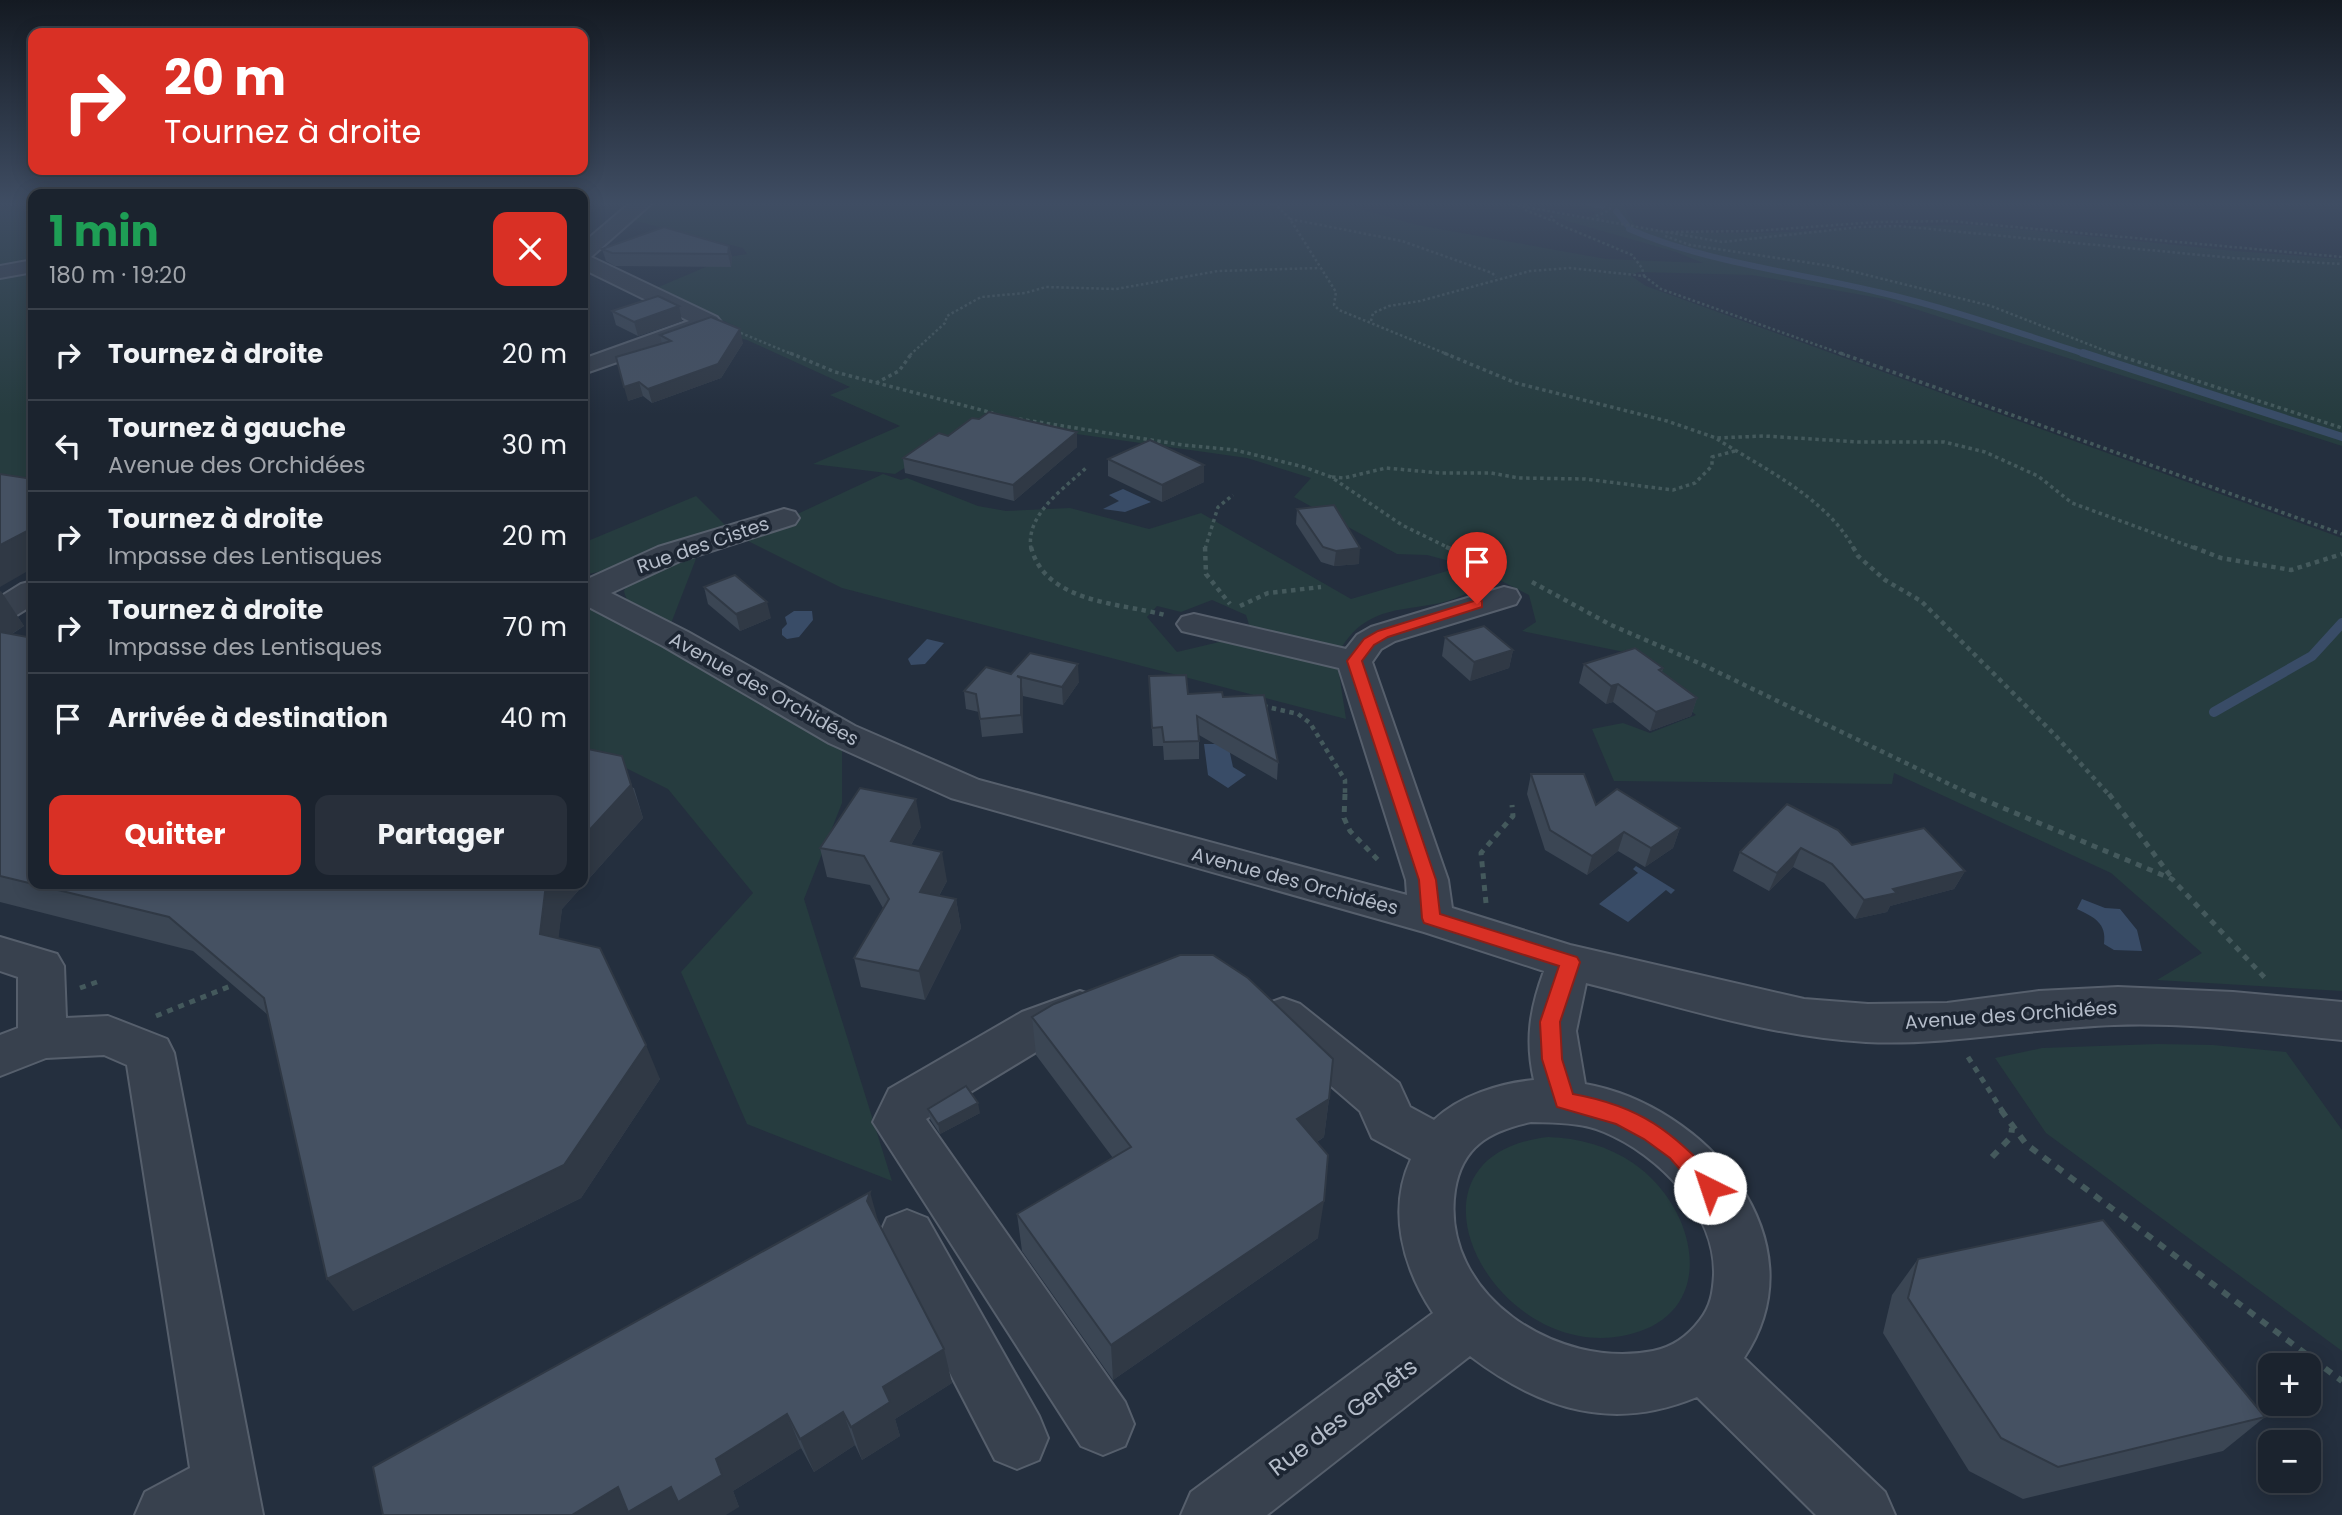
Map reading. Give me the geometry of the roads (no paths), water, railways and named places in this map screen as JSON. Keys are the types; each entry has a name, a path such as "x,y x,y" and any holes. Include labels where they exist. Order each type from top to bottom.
{"street":[{"path":"589,365 657,353 703,335 711,328 709,322 609,274"},
{"name":"Rue des Cistes","path":"588,590 669,554 784,517"},
{"path":"0,611 28,594"},
{"name":"Avenue des Orchidées","path":"588,594 698,652 827,726 904,765 965,789 1431,918 1570,962 1804,1018 1868,1023 1947,1022 2039,1010 2118,1006 2233,1011 2342,1021"},
{"path":"1354,661 1369,642 1383,634 1504,597"},
{"path":"1194,624 1354,661"},
{"path":"1354,661 1427,880 1431,918"},
{"path":"0,954 41,966 21,1048 108,1035 150,1053 228,1500 168,1515"},
{"path":"1565,1101 1552,1059 1550,1022 1570,962"},
{"path":"1102,1424 899,1122 907,1104 1039,1026 1124,992"},
{"path":"1255,995 1381,1098 1390,1122 1441,1150"},
{"path":"1531,1101 1565,1101 1604,1110 1652,1132 1686,1159 1720,1200 1734,1229 1742,1258 1742,1287 1736,1314 1723,1340 1703,1360 1680,1374 1651,1383 1621,1386 1589,1383 1557,1374 1526,1360 1497,1342 1472,1319 1448,1288 1431,1254 1424,1220 1426,1189 1441,1150 1474,1119 1501,1107 1531,1101"},
{"path":"907,1236 1017,1438"},
{"name":"Rue des Genêts","path":"1214,1515 1472,1319"},
{"path":"1703,1360 1862,1515"}],"water":[{"path":"1123,489 1151,502 1125,512 1103,509 1119,501 1109,495"},
{"path":"794,611 812,611 813,620 799,637 787,639 782,635 782,629 787,624 785,617"},
{"path":"927,639 944,643 925,664 911,665 908,659"},
{"path":"1204,744 1228,744 1233,767 1246,775 1228,788 1208,775"},
{"path":"1636,866 1675,890 1671,894 1666,890 1628,922 1599,904 1638,873 1633,869"},
{"path":"2082,899 2105,908 2120,909 2137,930 2142,951 2114,950 2104,944 2103,931 2098,922 2077,909"}],"waterway":[{"path":"1790,274 1905,298 2088,355"},
{"path":"2083,353 2342,437"},
{"path":"2214,712 2312,656 2342,623"}]}
